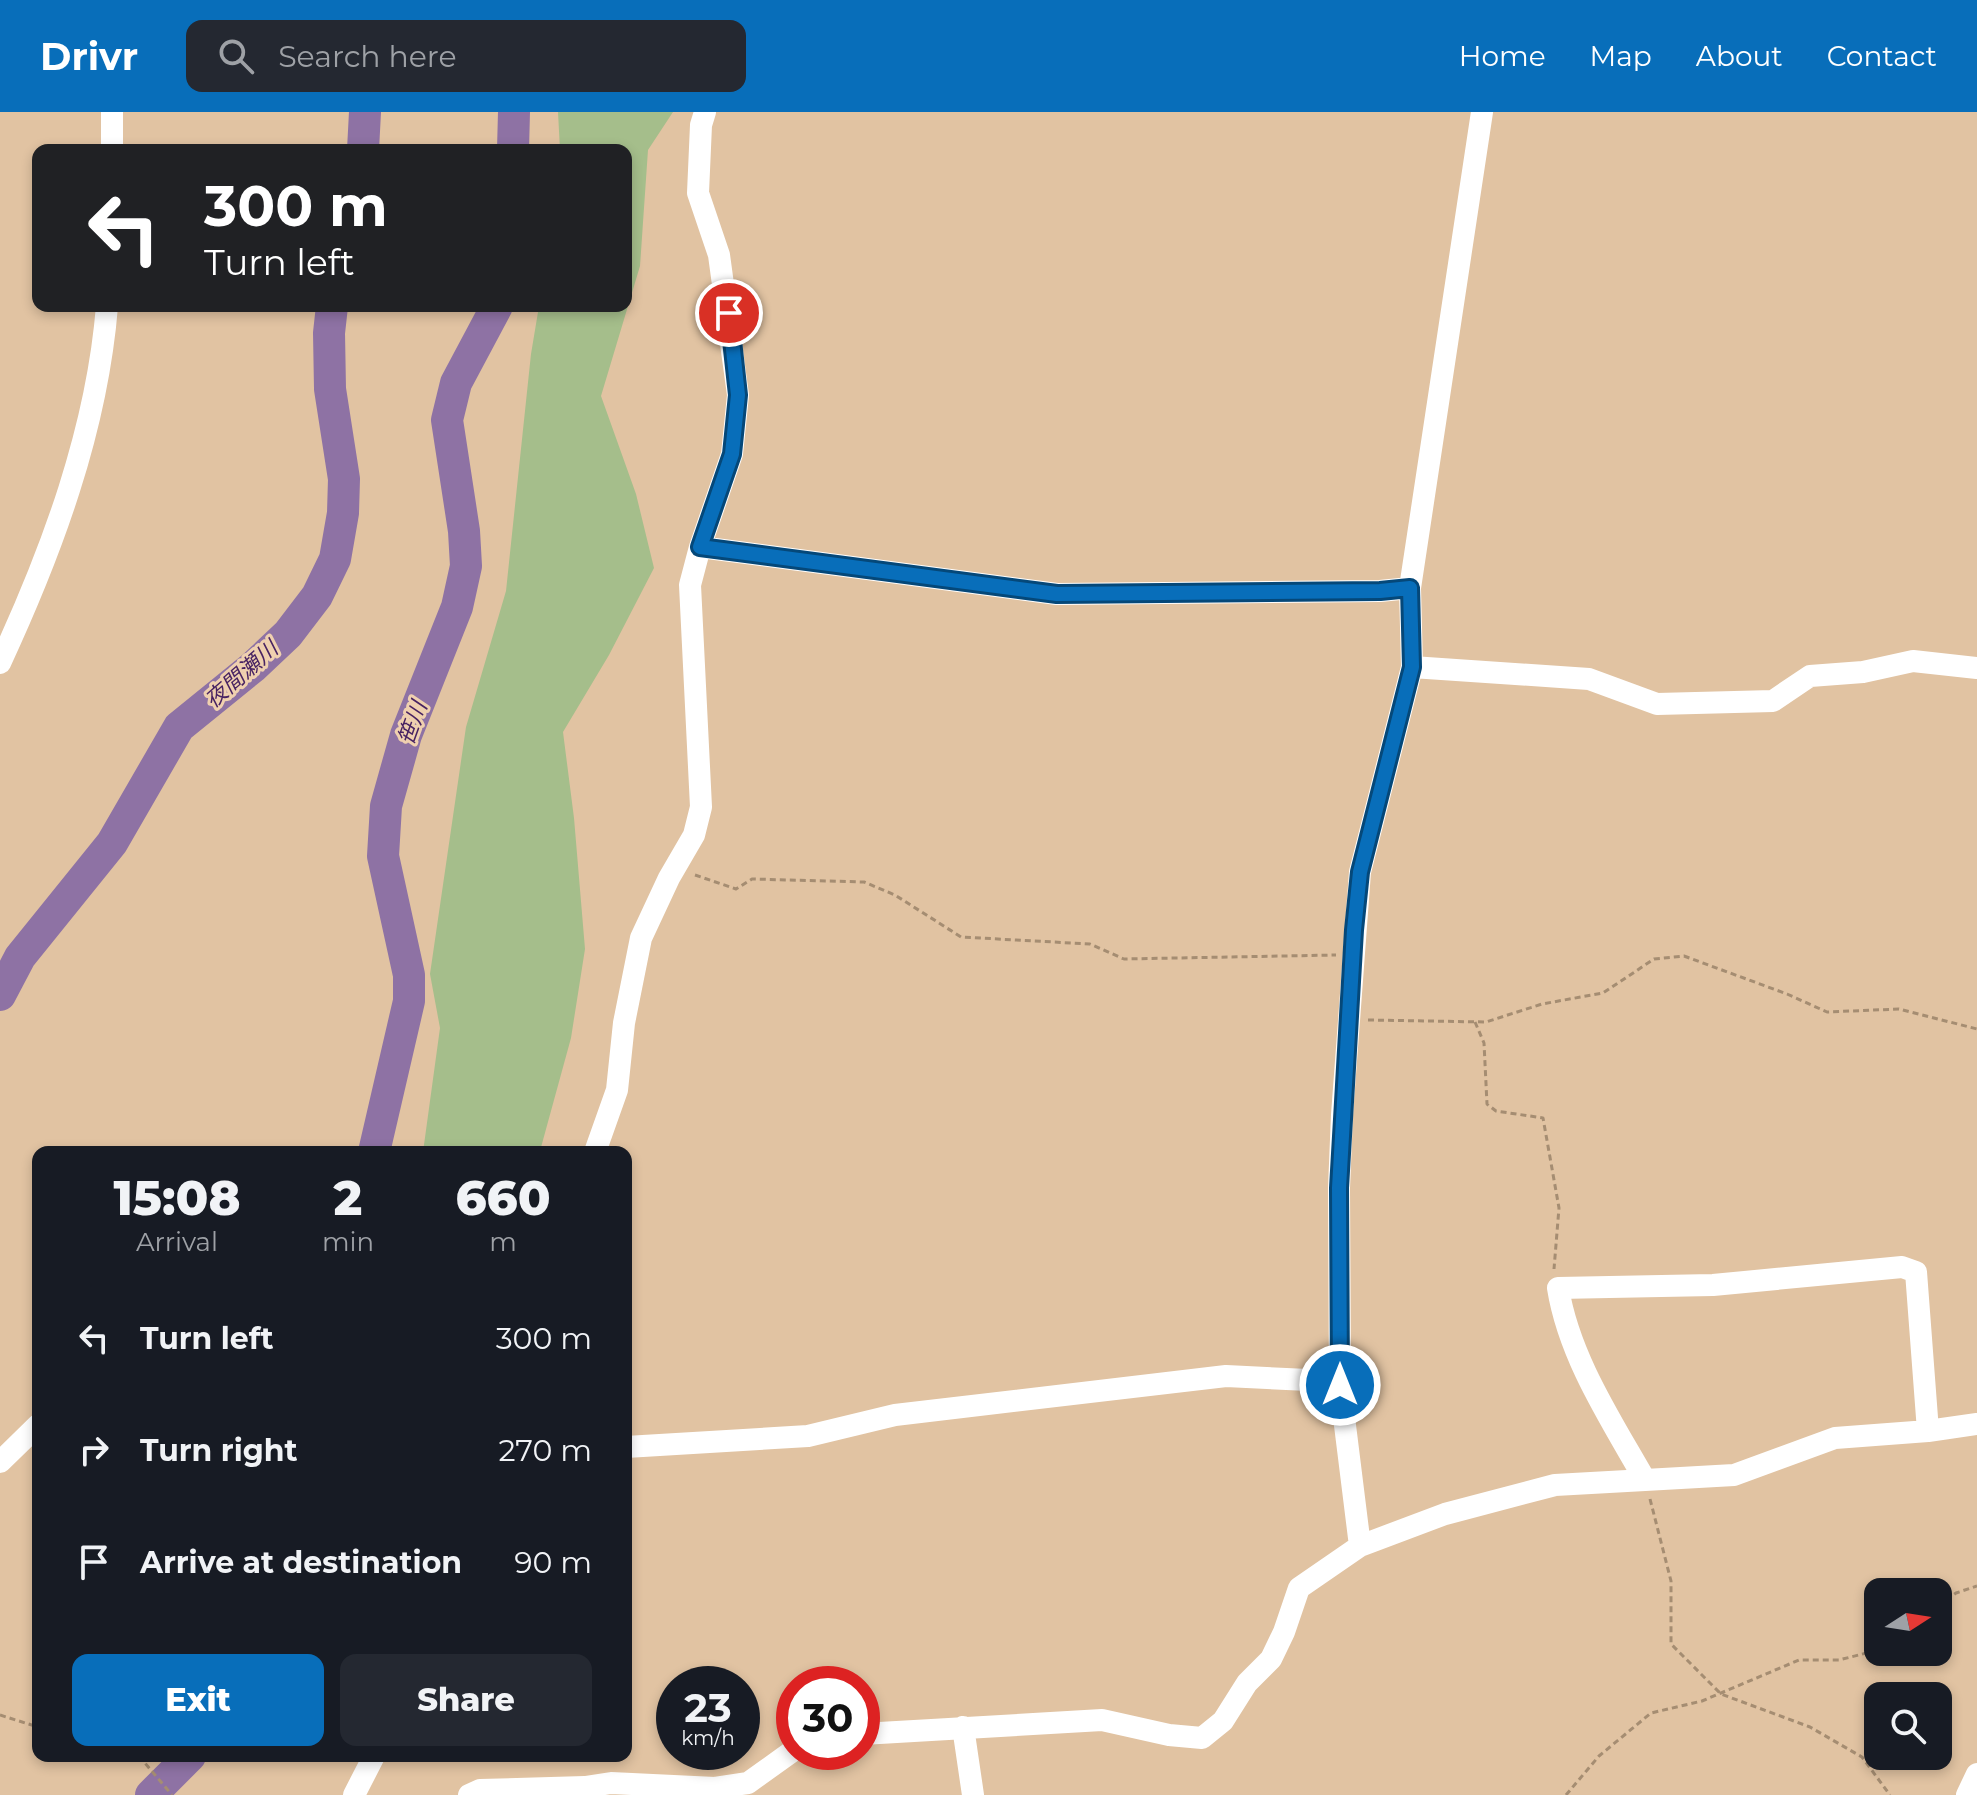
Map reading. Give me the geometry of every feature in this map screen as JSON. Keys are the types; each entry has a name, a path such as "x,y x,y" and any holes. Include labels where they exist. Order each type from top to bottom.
{"street":[{"path":"112,112 112,144"},
{"path":"597,1146 617,1090 624,1023 641,938 694,835 701,807 690,585 732,454 738,395 719,255 698,193 701,125 705,112"},
{"path":"1360,1546 1340,1385 1339,1188 1352,955 1360,872 1412,667 1410,588 1482,112"},
{"path":"0,663 38,582 81,449 98,378 106,312"},
{"path":"700,547 1057,594 1380,591 1410,588"},
{"path":"1412,667 1589,679 1657,704 1773,701 1810,676 1863,672 1913,661 1977,668"},
{"path":"1645,1480 1582,1362 1563,1319 1558,1288 1713,1285 1902,1267 1916,1272 1928,1431"},
{"path":"632,1447 808,1436 895,1415 1226,1376 1308,1380 1340,1385"},
{"path":"880,1733 1102,1720 1169,1735 1202,1738 1223,1721 1247,1683 1271,1659 1299,1588 1360,1546 1445,1514 1555,1485 1734,1475 1835,1438 1977,1424"},
{"path":"0,1462 32,1431"},
{"path":"963,1727 973,1795"},
{"path":"354,1795 371,1762"},
{"path":"469,1795 480,1790 585,1787 611,1783 715,1788 748,1783 776,1763"},
{"path":"1967,1795 1977,1774"}],"path":[{"path":"674,869 736,889 752,879 864,882 895,895 961,937 1090,944 1124,959 1352,955"},
{"path":"1348,1020 1486,1022 1542,1004 1603,993 1654,959 1684,956 1827,1012 1899,1009 1977,1029"},
{"path":"1475,1022 1484,1043 1487,1104 1496,1111 1543,1118 1559,1208 1554,1270 1558,1288"},
{"path":"1645,1480 1671,1581 1671,1644 1721,1694 1810,1727 1862,1757 1890,1795"},
{"path":"1952,1596 1977,1586"},
{"path":"1566,1795 1599,1756 1651,1713 1721,1694 1799,1660 1839,1660 1864,1654"},
{"path":"0,1715 32,1725"},
{"path":"145,1762 172,1795"}],"green space":[{"path":"558,112 673,112 648,150 640,266 632,293 632,144 560,144"},
{"path":"538,312 626,312 601,396 636,494 654,568 609,655 563,732 585,949 571,1038 541,1146 424,1146 440,1028 430,974 466,727 506,591"}],"waterway":[{"name":"夜間瀬川","path":"363,144 365,112"},
{"name":"笹川","path":"513,144 514,112"},
{"name":"夜間瀬川","path":"0,995 20,957 112,843 179,727 288,634 317,596 335,559 343,513 344,479 330,389 331,312"},
{"name":"笹川","path":"375,1146 409,1001 409,975 383,856 386,806 406,735 457,607 466,566 464,531 447,420 456,383 494,312"},
{"name":"笹川","path":"151,1795 184,1762"}],"route":[{"path":"729,313 738,395 732,454 700,547 1057,594 1380,591 1410,588 1412,667 1360,872 1354,930 1339,1188 1340,1385"}]}
